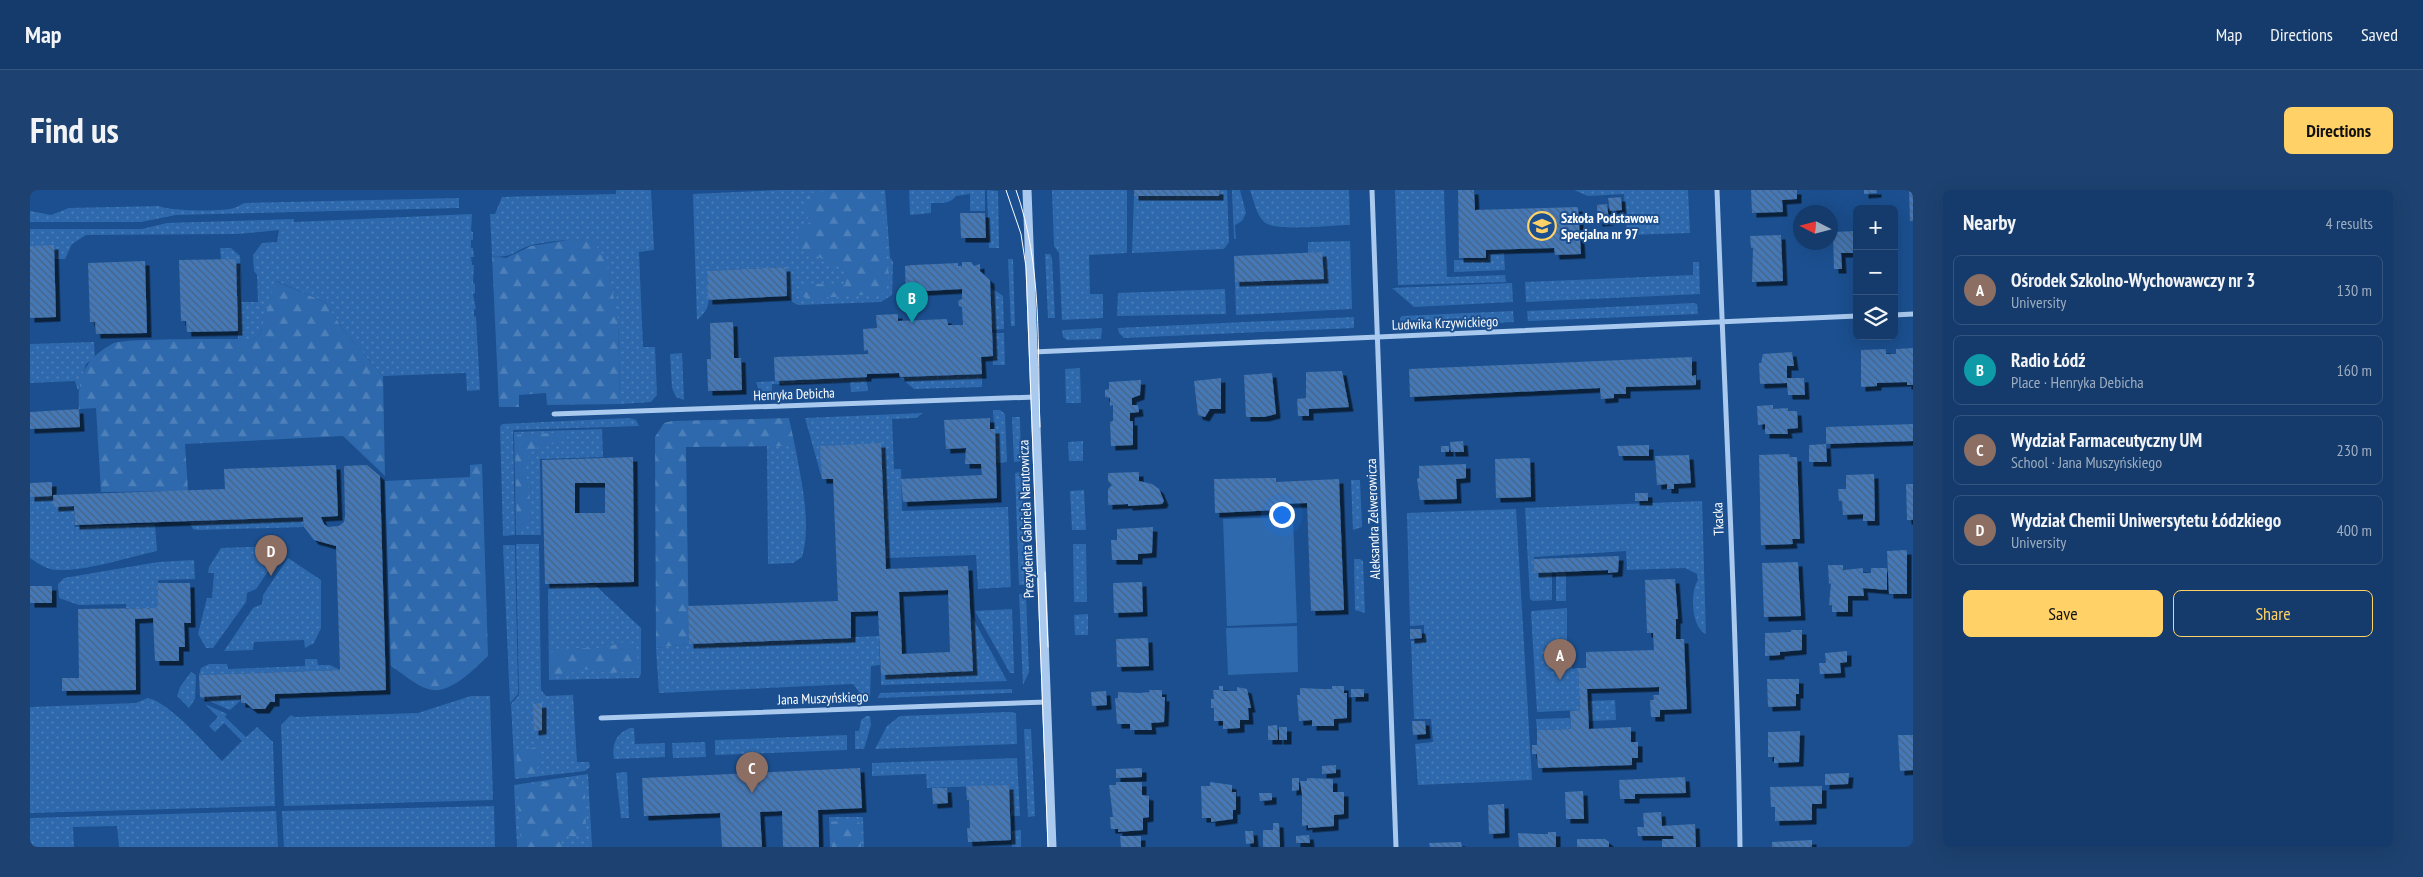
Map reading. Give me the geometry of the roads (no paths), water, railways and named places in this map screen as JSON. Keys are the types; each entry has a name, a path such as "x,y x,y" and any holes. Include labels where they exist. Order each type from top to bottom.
{"street":[{"name":"Prezydenta Gabriela Narutowicza","path":"1027,190 1052,847"},
{"name":"Aleksandra Zelwerowicza","path":"1372,190 1396,847"},
{"name":"Tkacka","path":"1717,190 1738,721 1740,847"},
{"path":"1898,315 1913,314"},
{"name":"Ludwika Krzywickiego","path":"1033,352 1853,316"},
{"name":"Henryka Debicha","path":"554,414 1035,398"},
{"name":"Jana Muszyńskiego","path":"601,718 1047,702"}],"tram line":[{"path":"1006,190 1021,234 1026,267 1048,847"},
{"path":"1016,190 1025,219 1035,277 1040,427"},
{"path":"1045,572 1048,647"}],"place":[{"name":"Szkoła Podstawowa Specjalna nr 97","path":"1542,226"},
{"name":"Radio Łódź","path":"912,323"},
{"name":"Wydział Chemii Uniwersytetu Łódzkiego","path":"271,576"},
{"name":"Ośrodek Szkolno-Wychowawczy nr 3","path":"1560,680"},
{"name":"Wydział Farmaceutyczny UM","path":"752,793"}]}
